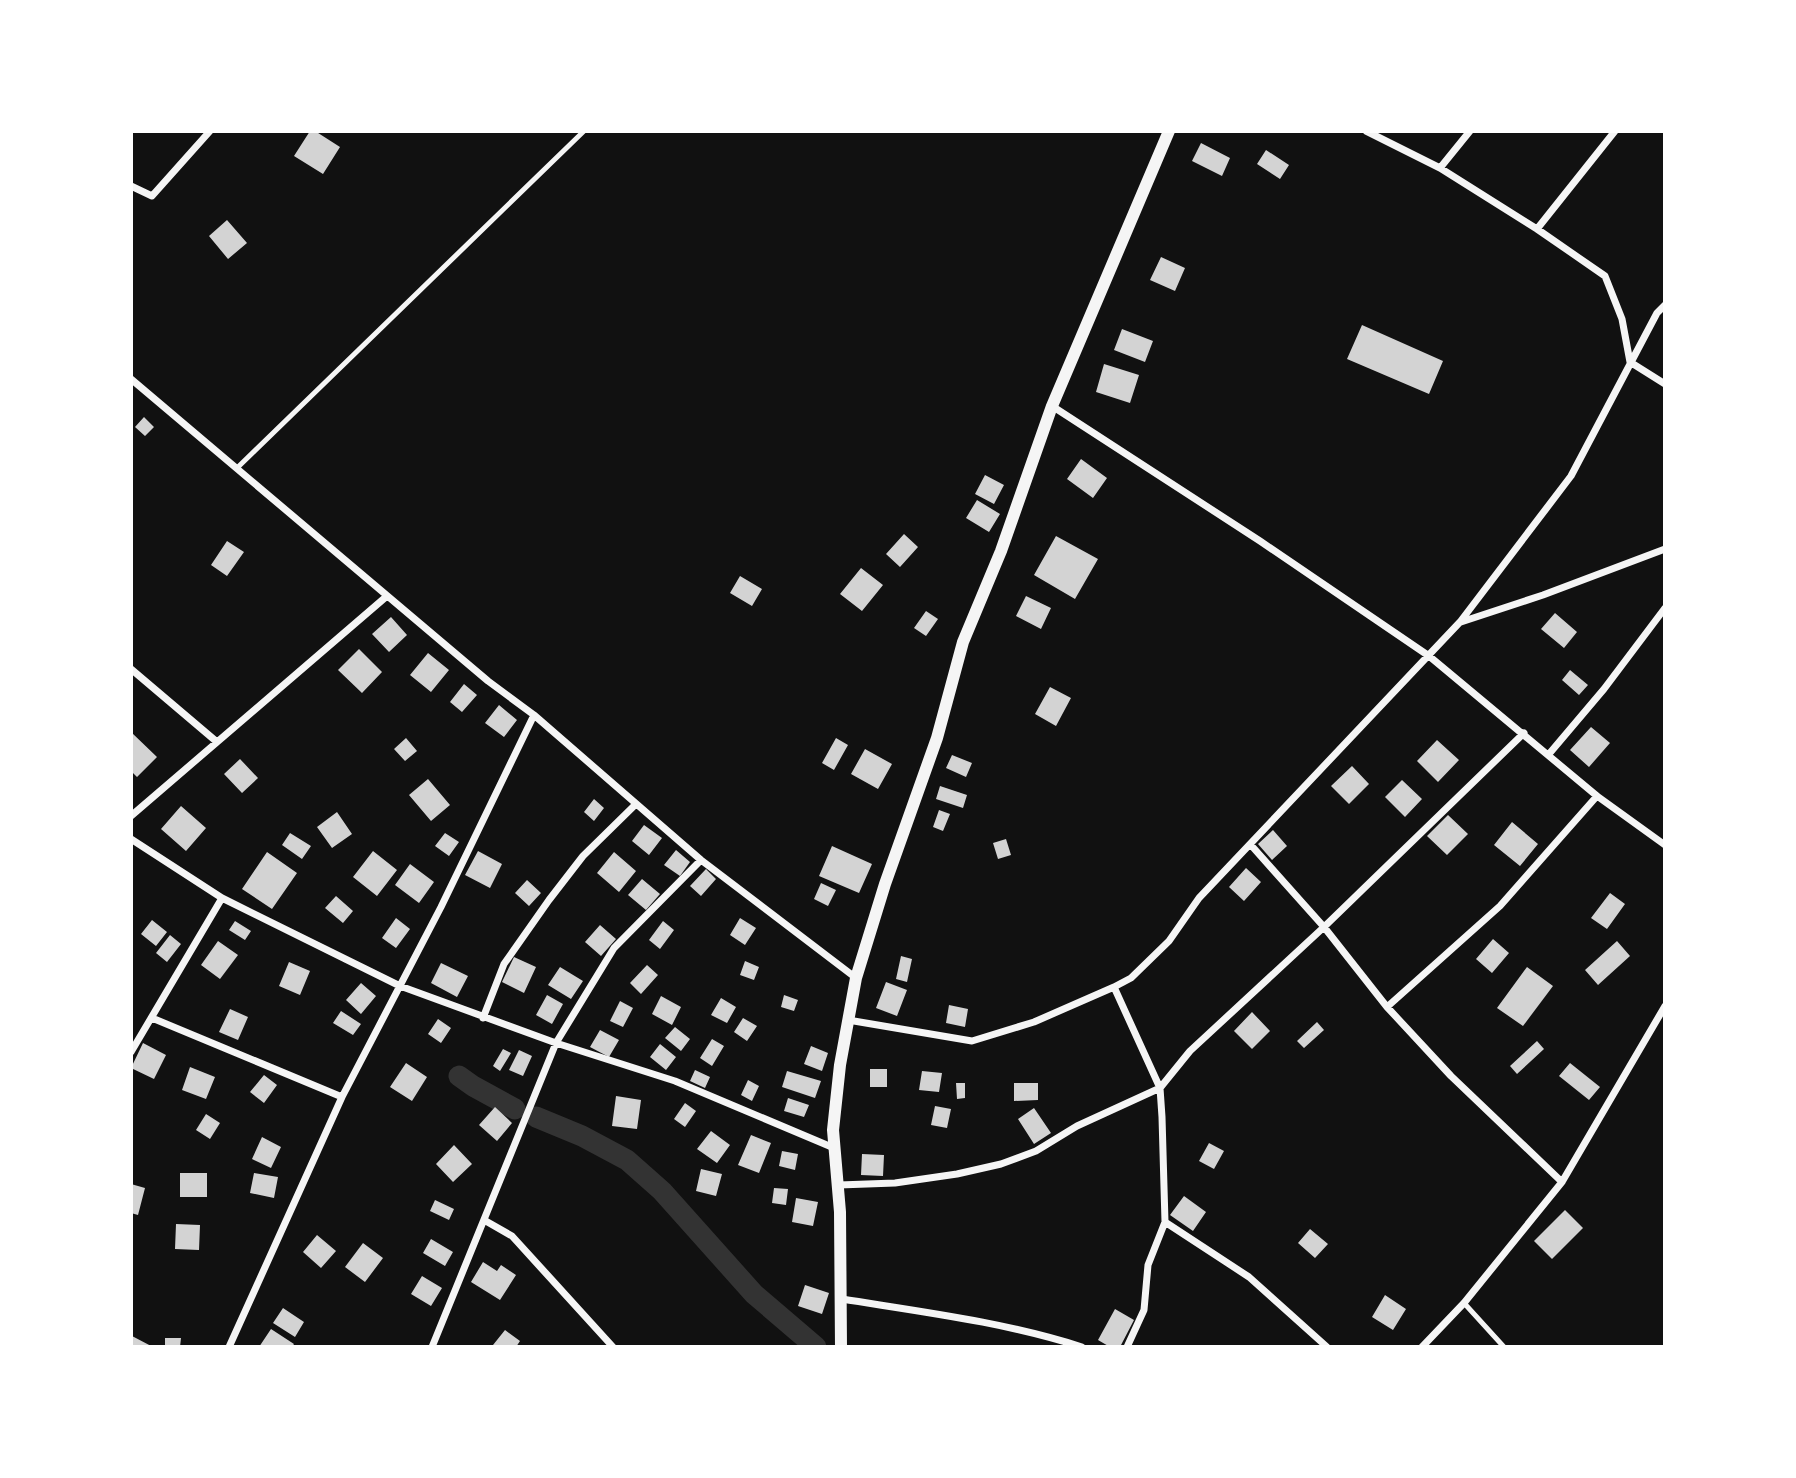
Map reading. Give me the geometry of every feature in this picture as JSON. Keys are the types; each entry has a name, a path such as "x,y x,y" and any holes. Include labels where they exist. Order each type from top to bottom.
{"street":[{"path":"131,186 152,196 210,131"},
{"path":"841,1347 839,1185 833,1130 840,1065 856,978 885,884 937,738 962,642 1001,551 1052,406 1168,131"},
{"path":"1366,131 1440,168 1605,276 1622,319 1630,362 1665,384"},
{"path":"1440,168 1470,131"},
{"path":"1537,229 1615,131"},
{"path":"848,1020 972,1041 1034,1022 1131,978 1169,941 1199,898 1460,622 1571,476 1630,362 1657,313 1665,305"},
{"path":"131,379 488,681 534,715 701,860 856,978"},
{"path":"1052,406 1260,541 1429,656 1597,796 1665,845"},
{"path":"1460,622 1543,595 1665,549"},
{"path":"131,816 387,596"},
{"path":"1549,754 1604,689 1665,608"},
{"path":"131,669 217,742"},
{"path":"229,1347 342,1097 534,715"},
{"path":"839,1185 895,1183 1001,1164 1036,1151 1077,1126 1160,1088 1190,1051 1324,928 1524,733"},
{"path":"1387,1007 1500,906 1597,796"},
{"path":"483,1017 504,964 549,900 583,856 636,803"},
{"path":"131,839 222,898 400,986 556,1043 675,1081 834,1148"},
{"path":"1250,844 1324,928 1387,1007 1451,1076 1562,1182"},
{"path":"432,1347 556,1043 614,948 701,860"},
{"path":"131,1052 222,898"},
{"path":"1114,987 1160,1088 1165,1222 1148,1265 1144,1310 1127,1347"},
{"path":"1422,1347 1464,1303 1562,1182 1665,1006"},
{"path":"152,1018 342,1097"},
{"path":"484,1220 512,1236 613,1347"},
{"path":"1165,1222 1249,1277 1327,1347"},
{"path":"842,1299 937,1313 1036,1332 1082,1347"}],"lane":[{"path":"237,468 584,131"},
{"path":"1464,1303 1504,1347"}],"building":[{"path":"310,131 315,131 340,147 323,174 294,156"},
{"path":"1201,143 1230,158 1222,176 1192,161"},
{"path":"1266,150 1289,165 1280,179 1257,164"},
{"path":"227,220 247,243 228,259 209,236"},
{"path":"1161,257 1185,268 1175,291 1150,280"},
{"path":"1362,325 1443,361 1429,394 1347,359"},
{"path":"1122,329 1153,341 1145,362 1114,350"},
{"path":"1104,364 1139,375 1130,403 1096,392"},
{"path":"144,417 154,427 145,436 135,427"},
{"path":"1081,459 1107,478 1093,498 1067,479"},
{"path":"985,475 1004,485 994,504 975,494"},
{"path":"977,500 1000,514 989,532 966,518"},
{"path":"904,534 918,547 900,567 886,554"},
{"path":"1056,536 1098,559 1075,599 1034,575"},
{"path":"227,541 244,552 227,576 211,565"},
{"path":"861,568 883,585 862,611 840,594"},
{"path":"740,576 762,589 752,606 730,593"},
{"path":"1026,596 1051,608 1041,629 1016,616"},
{"path":"926,611 938,619 926,636 914,628"},
{"path":"1555,613 1577,632 1564,648 1541,629"},
{"path":"391,617 407,635 389,652 372,634"},
{"path":"359,649 382,672 362,693 338,670"},
{"path":"428,653 449,670 431,692 410,675"},
{"path":"1570,670 1588,685 1579,695 1562,680"},
{"path":"464,684 477,695 462,712 450,702"},
{"path":"1050,687 1071,698 1056,726 1035,714"},
{"path":"499,705 517,720 504,737 485,723"},
{"path":"1591,727 1610,743 1589,767 1570,750"},
{"path":"131,732 157,757 137,777 131,771"},
{"path":"406,738 417,751 405,761 394,749"},
{"path":"836,738 848,745 834,770 822,763"},
{"path":"1437,740 1459,760 1438,782 1417,761"},
{"path":"865,749 892,764 878,789 851,774"},
{"path":"952,755 972,763 966,777 946,768"},
{"path":"240,759 258,778 242,793 224,774"},
{"path":"1352,766 1369,784 1349,804 1331,786"},
{"path":"428,779 450,805 431,821 409,795"},
{"path":"1402,780 1422,799 1405,817 1385,797"},
{"path":"940,786 967,795 963,808 936,799"},
{"path":"594,799 604,808 594,821 584,812"},
{"path":"181,806 206,828 186,851 161,829"},
{"path":"939,810 950,814 943,831 933,827"},
{"path":"337,812 352,834 332,848 317,827"},
{"path":"1448,815 1468,834 1447,855 1427,836"},
{"path":"1512,822 1538,844 1520,866 1494,845"},
{"path":"644,825 662,838 649,855 632,841"},
{"path":"1273,830 1287,846 1272,860 1258,844"},
{"path":"290,833 311,846 302,859 282,845"},
{"path":"445,833 459,842 449,856 435,846"},
{"path":"1006,839 1011,855 998,859 993,843"},
{"path":"832,846 872,864 859,893 819,876"},
{"path":"676,850 690,862 680,876 664,865"},
{"path":"373,851 397,870 377,896 353,877"},
{"path":"478,851 502,864 490,888 465,875"},
{"path":"267,852 297,873 272,909 242,889"},
{"path":"614,852 636,871 619,892 597,873"},
{"path":"410,864 434,882 419,903 395,885"},
{"path":"1246,868 1261,882 1244,901 1229,887"},
{"path":"706,869 716,879 701,896 690,886"},
{"path":"642,879 660,894 646,910 628,895"},
{"path":"527,880 541,893 529,906 515,893"},
{"path":"821,883 836,890 828,906 814,899"},
{"path":"1610,893 1625,904 1607,929 1591,918"},
{"path":"336,896 353,911 343,923 325,908"},
{"path":"396,918 410,929 396,948 382,938"},
{"path":"740,918 756,928 745,945 730,935"},
{"path":"152,920 167,932 156,946 141,934"},
{"path":"235,921 251,931 245,940 229,930"},
{"path":"663,921 674,930 660,949 649,940"},
{"path":"600,925 616,939 601,956 585,942"},
{"path":"170,935 181,944 167,962 156,953"},
{"path":"1493,939 1509,953 1492,973 1476,959"},
{"path":"218,941 238,955 220,979 201,965"},
{"path":"1617,941 1630,956 1598,985 1585,970"},
{"path":"901,956 912,959 907,982 896,979"},
{"path":"514,957 536,967 524,993 502,982"},
{"path":"745,961 759,967 754,980 740,975"},
{"path":"289,962 310,971 300,995 279,986"},
{"path":"441,963 468,976 457,997 431,983"},
{"path":"647,965 658,975 641,994 630,983"},
{"path":"560,967 583,981 571,999 548,985"},
{"path":"1527,967 1553,986 1523,1026 1497,1008"},
{"path":"886,982 907,990 897,1016 876,1008"},
{"path":"361,983 376,996 361,1014 346,1000"},
{"path":"547,995 563,1004 552,1024 536,1015"},
{"path":"784,995 798,1000 794,1011 781,1007"},
{"path":"661,996 681,1007 672,1025 652,1014"},
{"path":"721,998 736,1007 727,1023 711,1015"},
{"path":"620,1001 633,1008 623,1027 610,1021"},
{"path":"949,1005 968,1009 965,1027 946,1023"},
{"path":"230,1009 248,1017 238,1040 219,1032"},
{"path":"341,1011 361,1024 353,1035 333,1023"},
{"path":"1252,1012 1270,1031 1252,1049 1234,1031"},
{"path":"743,1018 757,1026 747,1041 734,1032"},
{"path":"438,1019 451,1028 441,1043 428,1034"},
{"path":"1317,1022 1324,1030 1304,1048 1297,1041"},
{"path":"675,1027 690,1039 681,1051 665,1038"},
{"path":"600,1030 619,1040 609,1057 590,1047"},
{"path":"712,1039 724,1046 712,1066 700,1058"},
{"path":"1537,1041 1544,1049 1517,1074 1510,1066"},
{"path":"143,1043 166,1055 154,1079 131,1068"},
{"path":"660,1044 676,1057 666,1070 650,1057"},
{"path":"811,1046 828,1053 822,1071 804,1064"},
{"path":"503,1049 511,1053 500,1071 493,1066"},
{"path":"519,1050 532,1056 523,1076 509,1070"},
{"path":"406,1063 427,1077 412,1101 390,1087"},
{"path":"1570,1063 1600,1087 1589,1100 1559,1076"},
{"path":"190,1067 215,1077 206,1099 182,1090"},
{"path":"870,1069 887,1069 887,1087 870,1087"},
{"path":"695,1070 710,1077 705,1088 690,1081"},
{"path":"787,1071 821,1081 815,1098 782,1087"},
{"path":"922,1071 942,1073 939,1092 919,1090"},
{"path":"264,1075 277,1085 264,1103 250,1092"},
{"path":"748,1080 759,1086 752,1101 741,1095"},
{"path":"956,1083 965,1083 965,1098 957,1099"},
{"path":"1014,1083 1038,1083 1038,1100 1014,1101"},
{"path":"616,1096 641,1100 637,1129 612,1126"},
{"path":"788,1098 809,1105 804,1117 784,1111"},
{"path":"685,1103 696,1111 685,1127 674,1119"},
{"path":"935,1106 951,1109 947,1128 931,1125"},
{"path":"495,1107 512,1123 497,1141 479,1125"},
{"path":"1034,1108 1051,1133 1034,1144 1018,1119"},
{"path":"206,1114 220,1123 210,1139 196,1130"},
{"path":"711,1131 730,1145 717,1163 697,1149"},
{"path":"751,1135 771,1143 759,1173 738,1165"},
{"path":"262,1137 281,1147 271,1168 252,1159"},
{"path":"1209,1143 1224,1151 1214,1169 1199,1161"},
{"path":"454,1145 472,1164 453,1182 436,1164"},
{"path":"782,1151 798,1154 795,1170 779,1166"},
{"path":"862,1154 884,1155 883,1176 861,1175"},
{"path":"701,1169 722,1174 716,1196 696,1191"},
{"path":"180,1173 207,1173 207,1197 180,1197"},
{"path":"254,1173 278,1177 274,1198 250,1193"},
{"path":"131,1184 145,1188 138,1215 131,1213"},
{"path":"774,1188 788,1189 786,1205 772,1203"},
{"path":"1184,1196 1206,1212 1193,1231 1170,1215"},
{"path":"796,1198 818,1202 813,1226 792,1222"},
{"path":"435,1200 454,1209 449,1220 430,1211"},
{"path":"1565,1210 1583,1228 1552,1259 1534,1241"},
{"path":"176,1224 200,1225 199,1250 175,1249"},
{"path":"1310,1229 1328,1244 1315,1258 1298,1243"},
{"path":"317,1235 336,1251 321,1268 303,1252"},
{"path":"431,1239 453,1252 445,1266 423,1253"},
{"path":"363,1243 383,1258 365,1282 345,1267"},
{"path":"483,1262 497,1271 501,1265 516,1275 500,1300 471,1282"},
{"path":"422,1276 442,1288 431,1306 411,1294"},
{"path":"805,1285 829,1293 822,1314 798,1306"},
{"path":"1385,1295 1406,1309 1393,1330 1372,1317"},
{"path":"283,1308 304,1322 295,1337 273,1323"},
{"path":"1115,1309 1134,1320 1120,1347 1110,1347 1098,1340"},
{"path":"271,1329 294,1344 292,1347 259,1347"},
{"path":"505,1330 520,1341 516,1347 493,1345"},
{"path":"132,1336 153,1347 131,1347"},
{"path":"165,1338 181,1338 180,1347 165,1347"}],"waterway":[{"path":"459,1076 515,1109"},
{"path":"536,1117 582,1136 627,1160 662,1191 754,1294 816,1347"}]}
